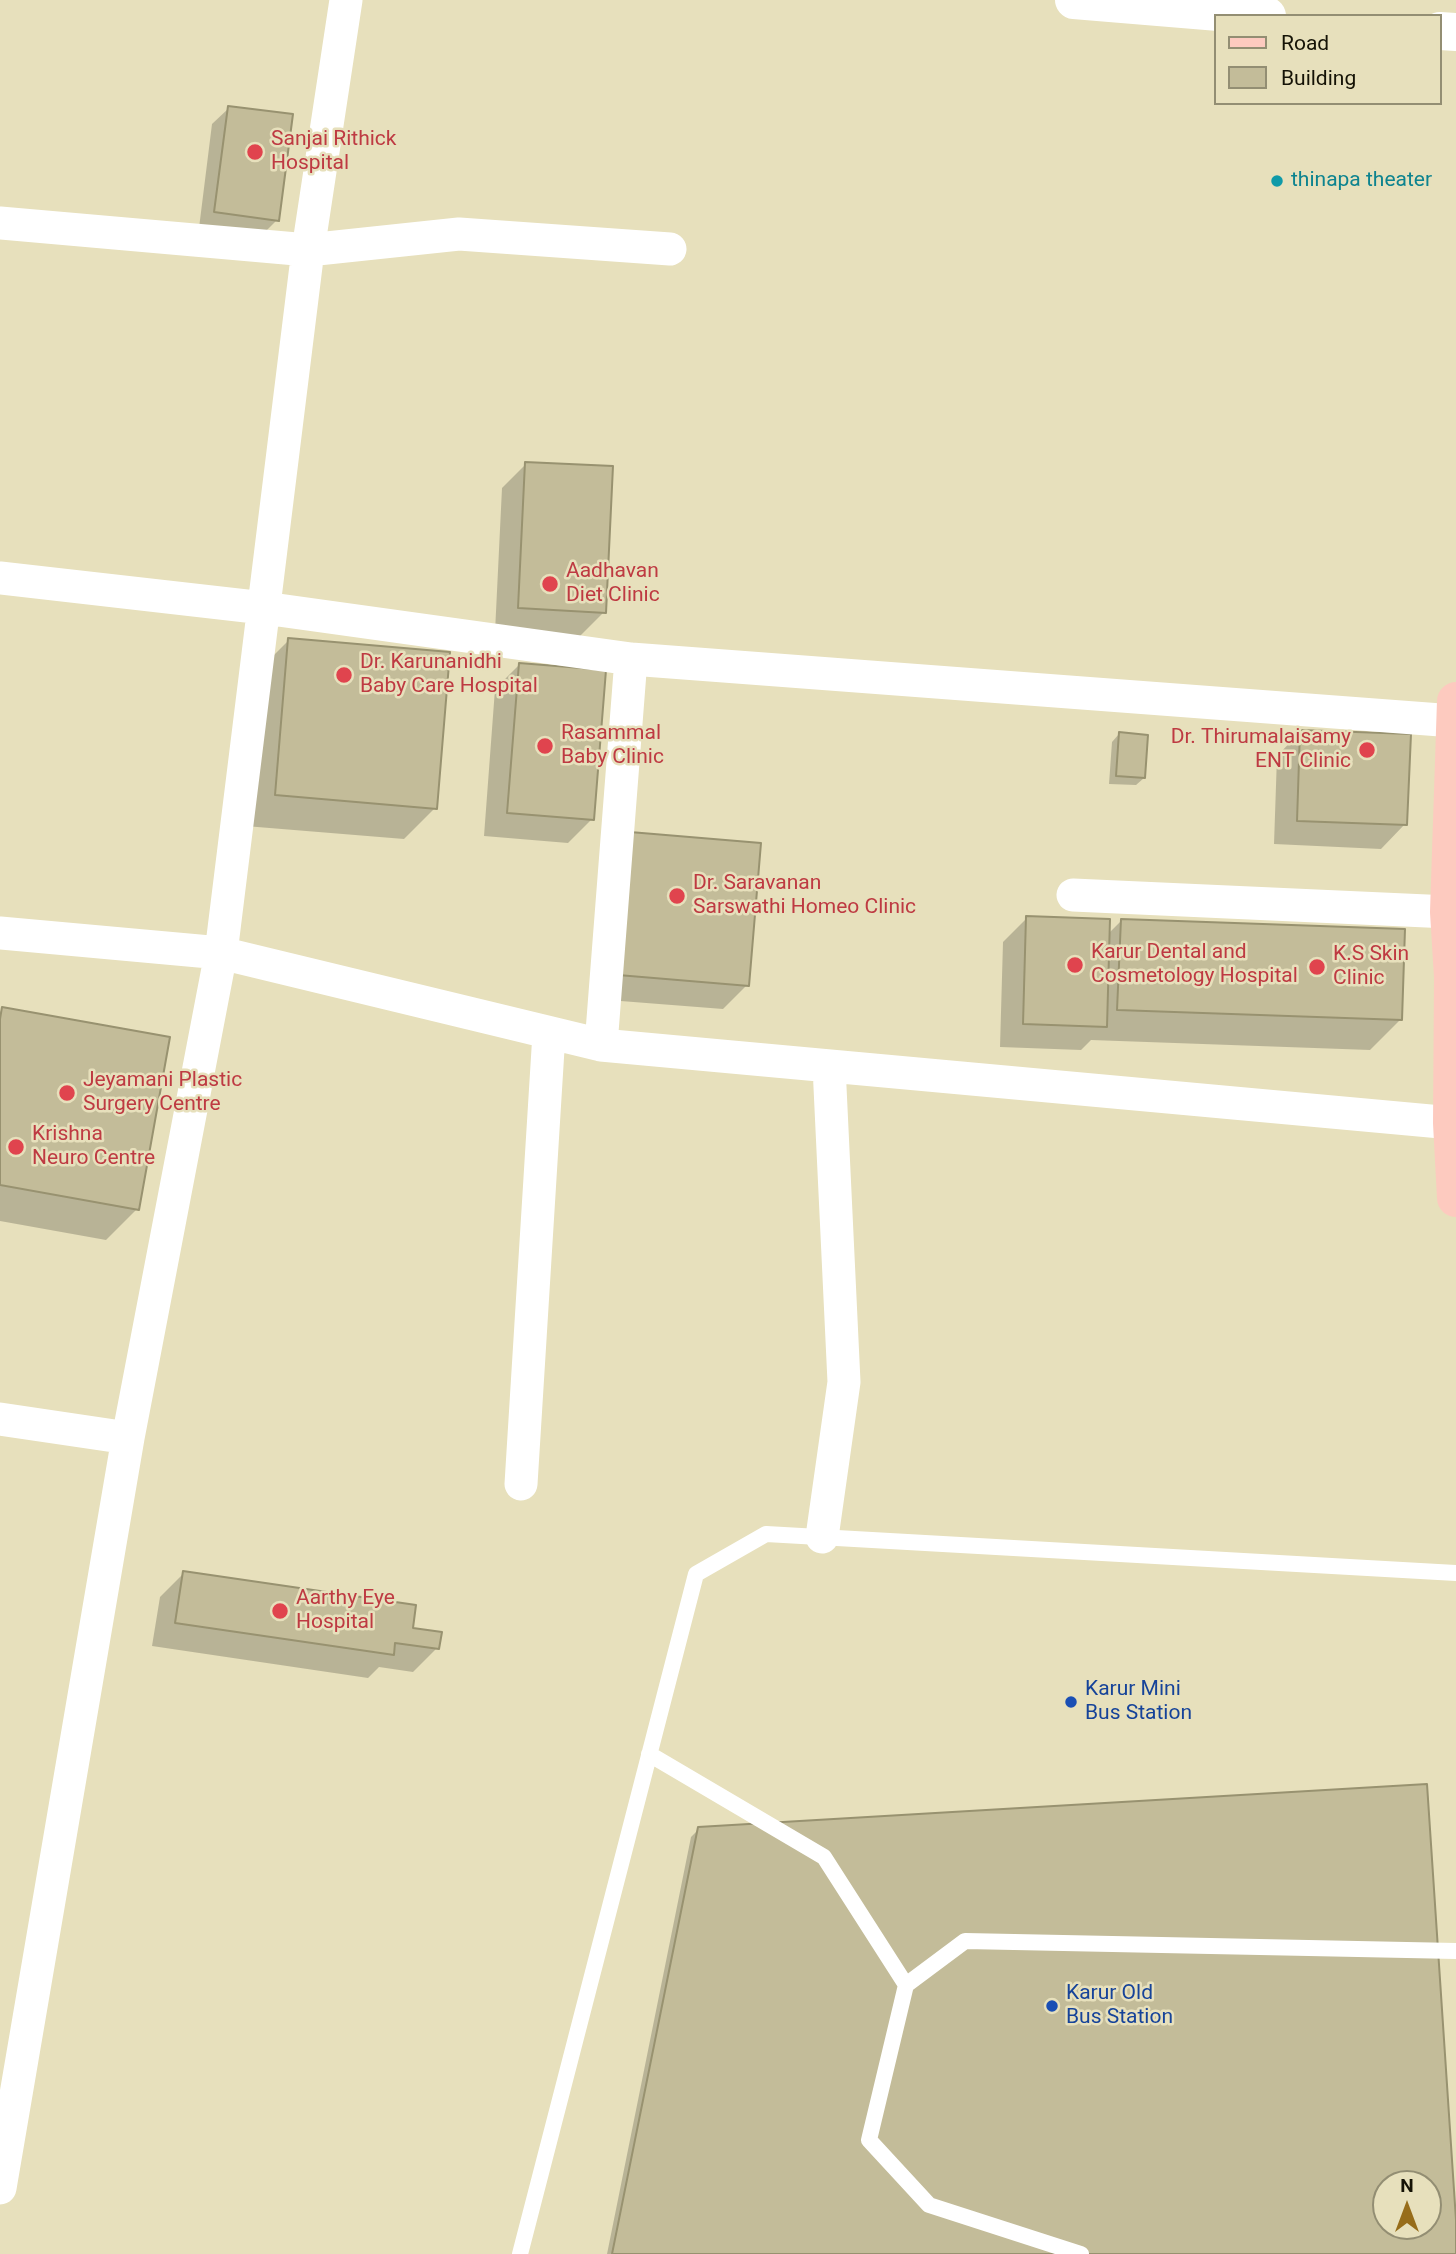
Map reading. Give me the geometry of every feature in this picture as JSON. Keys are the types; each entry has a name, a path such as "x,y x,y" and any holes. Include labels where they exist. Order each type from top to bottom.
{"main road":[{"path":"1455,711 1449,912 1453,977 1452,1124 1456,1198"}],"street":[{"path":"0,2188 128,1438 221,953 308,250 346,0"},
{"path":"1091,0 1245,14"},
{"path":"0,223 308,250 459,234 670,249"},
{"path":"0,578 264,608 631,659 1455,711"},
{"path":"601,1045 631,659"},
{"path":"1073,895 1449,912"},
{"path":"0,933 221,953 601,1045 1452,1124"},
{"path":"521,1484 549,1033"},
{"path":"822,1537 845,1382 829,1066"},
{"path":"0,1419 128,1438"}],"lane":[{"path":"520,2254 696,1574 766,1534 1456,1573"},
{"path":"649,1754 824,1857 906,1985"},
{"path":"1081,2254 929,2205 869,2140 906,1985 965,1941 1456,1951"}],"building":[{"path":"228,106 293,114 279,221 214,212"},
{"path":"525,462 613,466 606,613 518,608"},
{"path":"288,638 450,652 437,809 275,795"},
{"path":"519,663 606,670 594,820 507,813"},
{"path":"1300,730 1411,734 1407,825 1297,821"},
{"path":"1119,732 1148,735 1145,778 1116,776"},
{"path":"630,832 761,843 749,986 618,975"},
{"path":"1026,916 1110,919 1107,1027 1023,1024"},
{"path":"1121,919 1405,929 1402,1020 1117,1010"},
{"path":"2,1007 170,1037 139,1210 0,1185"},
{"path":"183,1571 416,1605 413,1628 442,1632 439,1649 395,1643 394,1655 175,1623"},
{"name":"Karur Old Bus Station","path":"1427,1784 1456,2254 612,2254 698,1827"}],"place":[{"name":"Sanjai Rithick Hospital","path":"255,152"},
{"name":"thinapa theater","path":"1277,181"},
{"name":"Aadhavan Diet Clinic","path":"550,584"},
{"name":"Dr. Karunanidhi Baby Care Hospital","path":"344,675"},
{"name":"Rasammal Baby Clinic","path":"545,746"},
{"name":"Dr. Thirumalaisamy ENT Clinic","path":"1367,750"},
{"name":"Dr. Saravanan Sarswathi Homeo Clinic","path":"677,896"},
{"name":"Karur Dental and Cosmetology Hospital","path":"1075,965"},
{"name":"K.S Skin Clinic","path":"1317,967"},
{"name":"Jeyamani Plastic Surgery Centre","path":"67,1093"},
{"name":"Krishna Neuro Centre","path":"16,1147"},
{"name":"Aarthy Eye Hospital","path":"280,1611"},
{"name":"Karur Mini Bus Station","path":"1071,1702"},
{"name":"Karur Old Bus Station","path":"1052,2006"}]}
